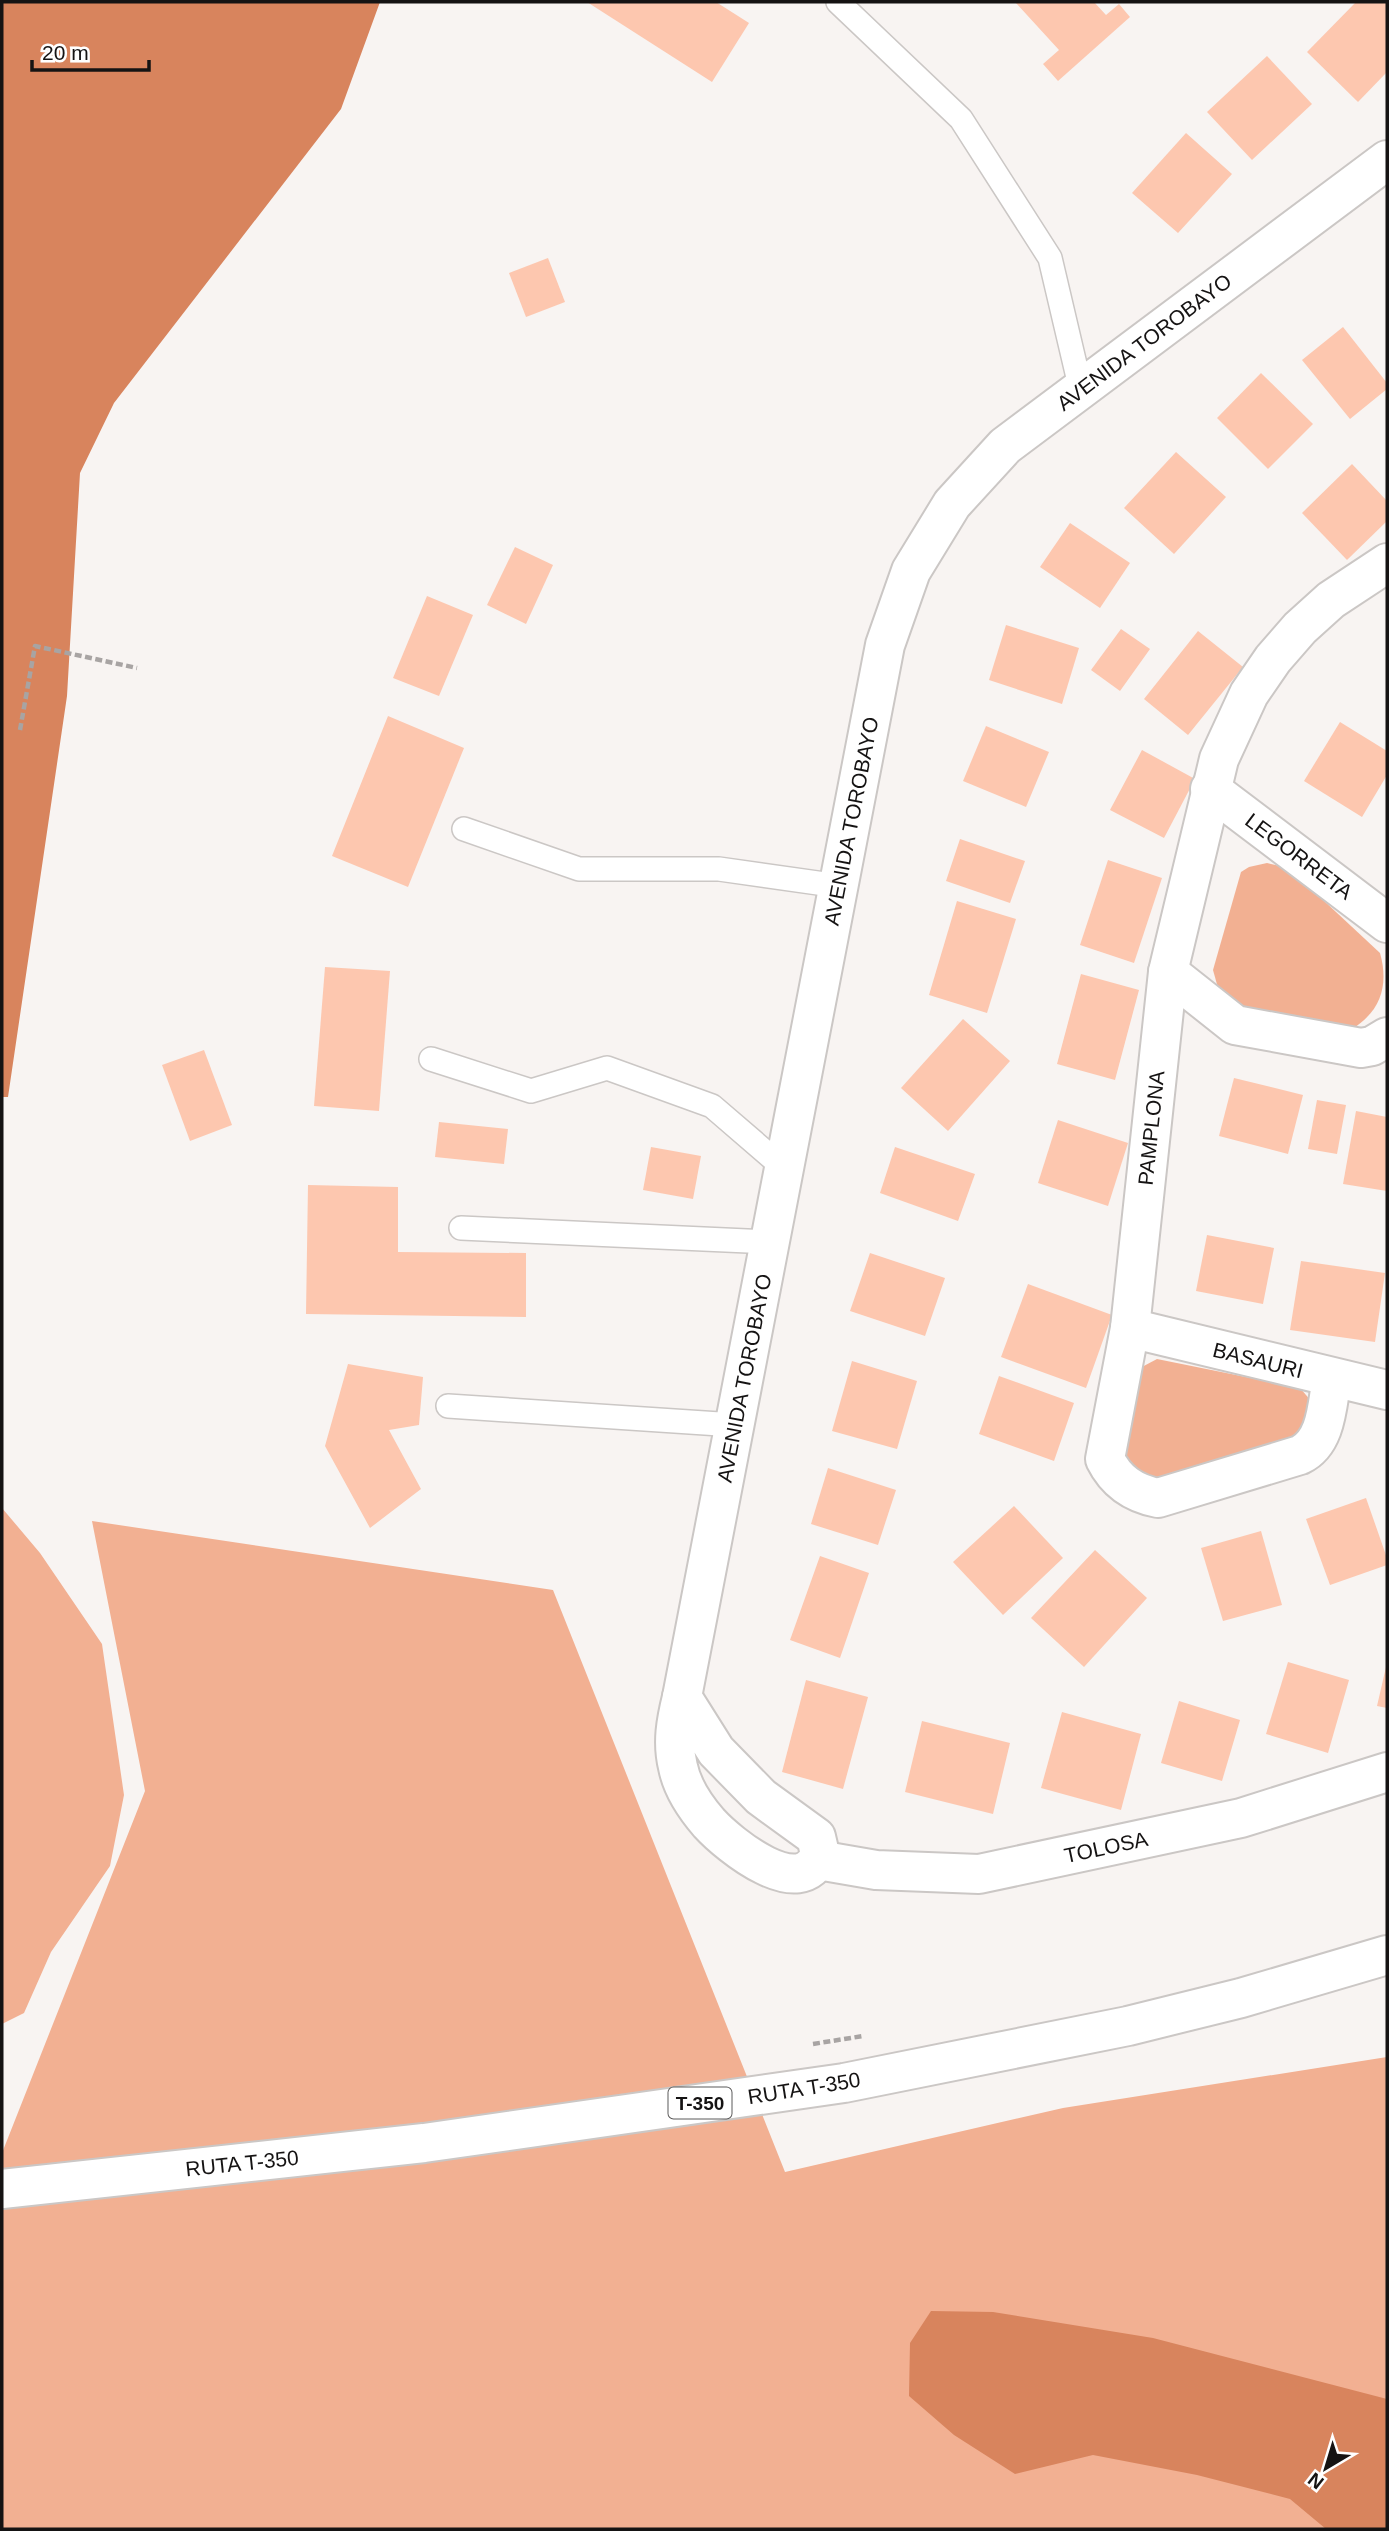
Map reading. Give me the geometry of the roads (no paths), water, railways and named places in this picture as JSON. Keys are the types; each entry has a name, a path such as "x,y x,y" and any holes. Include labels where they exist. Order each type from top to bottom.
{"street":[{"name":"AVENIDA TOROBAYO","path":"818,1860 811,1868 801,1873 778,1872 737,1850 709,1823 687,1791 678,1769 674,1745 676,1721 885,645 911,570 952,504 1005,446 1387,160"},
{"name":"PAMPLONA","path":"1332,1378 1321,1433 1307,1452 1158,1497 1144,1495 1120,1482 1105,1459 1129,1328 1168,972 1210,789 1230,731 1249,694 1273,659 1300,628 1331,600 1387,563"},
{"name":"LEGORRETA","path":"1210,789 1387,923"},
{"path":"1168,972 1234,1025 1361,1048 1372,1046 1387,1037"},
{"name":"BASAURI","path":"1129,1328 1387,1390"},
{"path":"682,1697 716,1751 761,1797 813,1832 819,1842 818,1860"},
{"name":"TOLOSA","path":"818,1860 876,1870 979,1874 1241,1818 1387,1772"},
{"name":"RUTA T-350","path":"2,2189 424,2143 844,2083 1128,2026 1241,1998 1387,1955"}],"lane":[{"path":"838,2 961,119 1050,258 1081,390"},
{"path":"464,829 579,869 719,869 839,886"},
{"path":"430,1059 531,1091 607,1068 712,1106 784,1168"},
{"path":"461,1228 770,1242"},
{"path":"448,1406 735,1425"}]}
